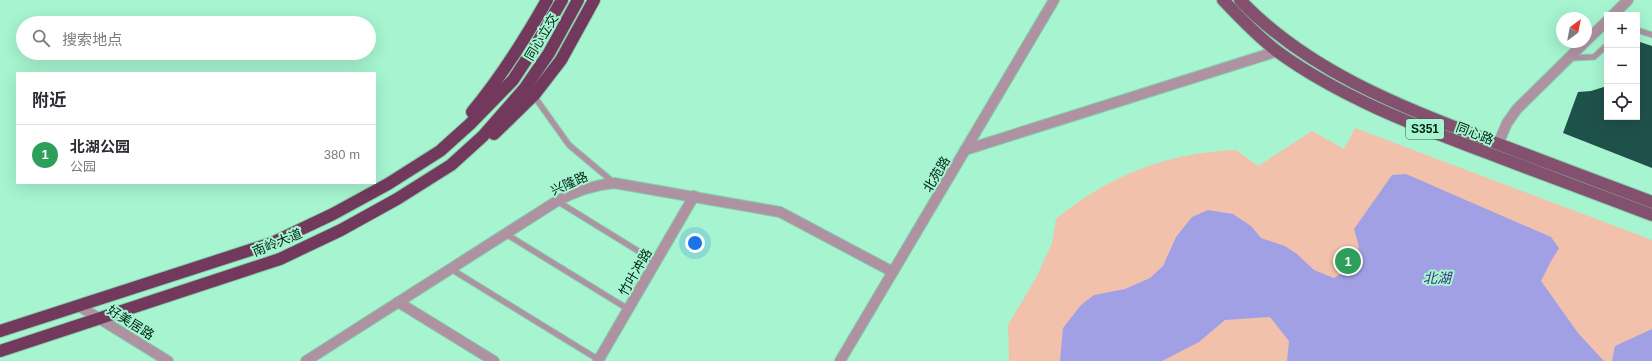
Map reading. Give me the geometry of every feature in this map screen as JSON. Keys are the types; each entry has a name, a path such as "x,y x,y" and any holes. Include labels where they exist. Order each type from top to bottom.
{"highway":[{"path":"440,151 502,73 525,38 547,0"},
{"name":"同心立交","path":"513,80 536,45 562,0"},
{"name":"同心立交","path":"529,92 578,0"},
{"path":"529,92 561,60 594,0"},
{"name":"南岭大道","path":"0,331 272,242 333,214 368,196 440,151 470,124 513,80"},
{"name":"南岭大道","path":"0,351 280,258 341,230 397,199 488,141 529,92"}],"main road":[{"name":"同心路","path":"1223,0 1246,24 1278,51 1331,85 1380,110 1432,132 1652,215"},
{"name":"同心路","path":"1240,0 1285,41 1337,74 1385,99 1498,144 1652,202"}],"street":[{"name":"北苑路","path":"840,361 1054,0"},
{"path":"1616,12 1628,0"},
{"path":"1592,36 1604,24"},
{"path":"1498,144 1507,123 1514,113 1579,48"},
{"path":"965,150 1278,51"},
{"name":"兴隆路","path":"306,361 557,201 584,188 614,183 780,212 893,272"},
{"name":"竹叶冲路","path":"598,360 694,196"},
{"path":"398,302 494,361"},
{"name":"好美居路","path":"79,306 168,361"}],"lane":[{"path":"1640,31 1652,34"},
{"path":"1566,60 1594,57 1605,48"},
{"path":"529,92 569,145 614,183"},
{"path":"557,201 656,262"},
{"path":"506,234 628,309"},
{"path":"450,269 598,360"}],"shaded area":[{"path":"1355,128 1652,240 1652,361 1009,361 1008,325 1036,278 1052,243 1056,219 1076,204 1097,190 1118,179 1140,169 1163,162 1210,152 1236,150 1258,166 1312,131 1344,149"}],"water":[{"name":"北湖","path":"1406,174 1551,237 1559,248 1541,281 1578,333 1604,361 1287,361 1289,341 1270,317 1225,320 1199,342 1162,361 1060,361 1063,328 1081,305 1094,295 1125,289 1150,278 1163,266 1176,237 1192,217 1208,210 1233,214 1251,226 1261,238 1285,246 1297,254 1314,270 1334,278 1354,266 1359,247 1354,229 1392,175"},
{"path":"1652,329 1652,361 1612,361 1615,346"}],"building":[{"path":"1640,42 1652,46 1652,168 1563,133 1578,92 1591,91 1604,87 1604,120 1640,120"}],"place":[{"name":"北湖公园","path":"1348,261"}]}
